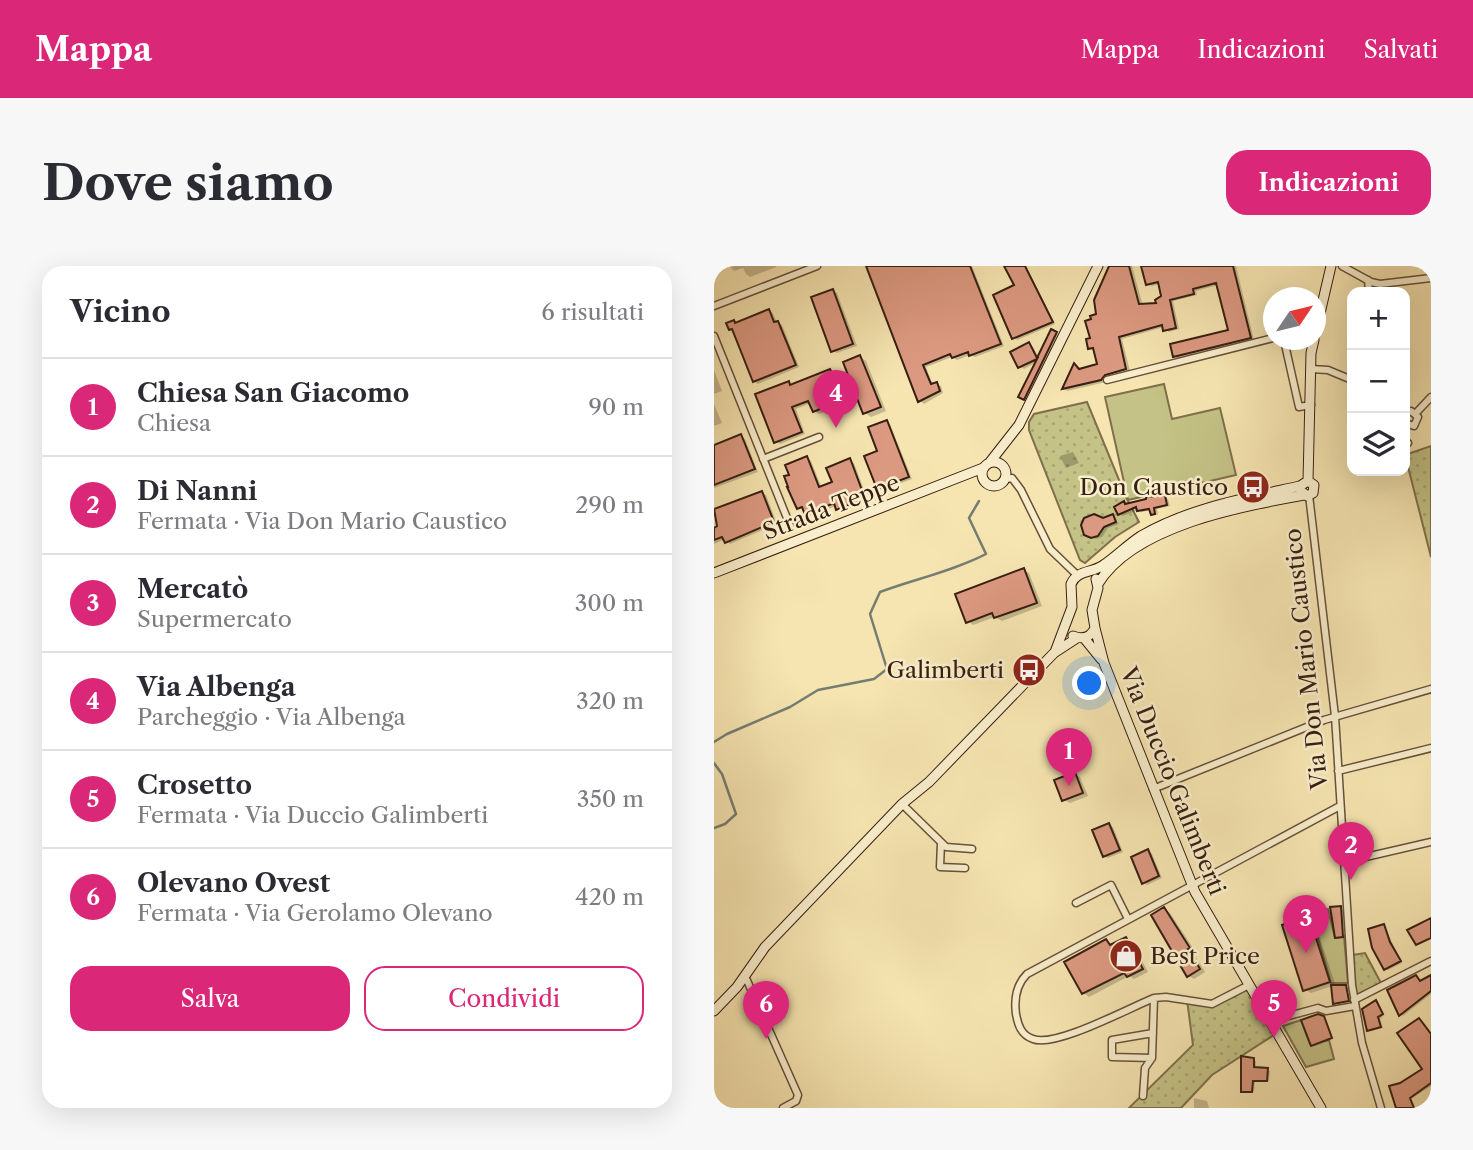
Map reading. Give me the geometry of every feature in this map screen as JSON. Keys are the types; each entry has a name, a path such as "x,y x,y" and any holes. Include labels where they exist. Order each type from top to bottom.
{"street":[{"path":"714,306 817,266"},
{"name":"Strada Teppe","path":"714,573 962,478 987,465 1019,425 1098,266"},
{"name":"Via Don Mario Caustico","path":"1326,288 1331,266"},
{"path":"1342,266 1368,281 1389,284 1431,278"},
{"path":"1368,281 1369,287"},
{"path":"714,336 791,528"},
{"path":"1107,380 1263,341"},
{"path":"1286,350 1299,407 1311,405"},
{"name":"Via Don Mario Caustico","path":"1314,350 1305,489 1335,716 1355,1003 1362,1043 1381,1108"},
{"path":"1311,369 1328,370 1347,378"},
{"path":"1416,413 1431,397"},
{"path":"1406,413 1416,413"},
{"path":"1410,425 1418,422 1416,413"},
{"path":"762,459 819,437"},
{"name":"Strada Teppe","path":"1004,467 1005,445"},
{"path":"985,482 982,476 987,465 998,462 1004,467 1006,479"},
{"path":"962,478 996,486 1012,478 1021,490 1050,549 1082,573 1094,576 1098,584"},
{"path":"1054,653 1072,607 1071,584 1082,573 1104,565 1141,536 1178,518 1218,505 1305,489"},
{"path":"1098,584 1104,574 1125,556 1170,531 1222,512 1305,489"},
{"name":"Via Duccio Galimberti","path":"1098,584 1093,603 1095,628 1104,663 1192,885 1321,1108"},
{"name":"Via Duccio Galimberti","path":"1066,626 1071,635 1080,638 1104,663"},
{"path":"714,1011 746,975 765,947 902,804 929,782 1054,653 1080,638 1089,636 1095,628"},
{"path":"1153,789 1335,716 1431,689"},
{"path":"1338,771 1431,750"},
{"path":"902,804 946,847 972,849"},
{"path":"1249,985 1212,1004 1166,997 1154,998 1063,1037 1045,1041 1033,1040 1024,1034 1018,1025 1015,1009 1020,982 1027,974 1340,806"},
{"path":"1345,862 1431,842"},
{"path":"942,843 940,867 965,868"},
{"path":"1076,903 1111,884 1128,919"},
{"path":"1270,1021 1318,1007 1326,1011 1355,1003 1431,961"},
{"path":"746,975 798,1096 796,1101 783,1108"},
{"path":"1143,1096 1144,1068 1152,1058 1154,998"},
{"path":"1152,1058 1112,1056 1112,1040 1153,1033"}],"shaded area":[{"path":"1164,384 1172,419 1220,408 1236,475 1128,500 1105,397"},
{"path":"1087,402 1139,522 1115,537 1085,563 1080,560 1029,430 1029,422 1034,414"},
{"path":"1431,446 1431,557 1410,475 1410,453"},
{"path":"1328,909 1335,938 1344,936 1348,983 1331,983 1311,914"},
{"path":"1365,953 1382,985 1356,997 1352,955"},
{"path":"1249,985 1277,1033 1212,1075 1181,1108 1129,1108 1193,1045 1187,1000 1212,1004"},
{"path":"1301,1020 1310,1044 1329,1040 1334,1059 1306,1067 1283,1026"}],"building":[{"path":"866,266 970,266 1001,344 969,356 968,352 952,358 950,354 923,365 931,384 937,382 940,391 918,402"},
{"path":"1004,266 1025,266 1053,322 1012,339 993,295 1014,285"},
{"path":"1109,266 1129,266 1139,304 1156,303 1155,300 1161,296 1158,282 1146,285 1141,266 1233,266 1251,338 1173,357 1170,344 1228,330 1216,283 1193,289 1194,294 1170,300 1176,328 1163,331 1162,325 1119,337 1126,369 1105,375 1101,380 1062,389 1074,363 1079,369 1097,364 1093,348 1088,349 1086,339 1090,338 1085,321 1096,314 1094,300"},
{"path":"833,289 853,344 831,352 811,297"},
{"path":"769,309 774,322 778,321 796,365 753,382 732,329 729,330 726,323 734,320 735,323"},
{"path":"1051,329 1057,332 1024,400 1018,397 1037,359 1018,368 1010,352 1029,342 1037,358"},
{"path":"860,355 881,407 863,414 843,362"},
{"path":"830,369 843,400 813,412 808,401 792,407 802,432 774,443 755,394 789,381 790,385"},
{"path":"887,420 909,477 877,489 864,456 877,451 868,427"},
{"path":"741,434 755,469 714,485 714,445"},
{"path":"807,456 819,487 832,482 826,468 850,458 863,493 859,495 862,500 836,510 834,503 805,515 802,507 797,509 784,476 789,475 785,465"},
{"path":"762,491 774,522 725,543 722,537 714,540 714,528 717,526 714,509"},
{"path":"1165,495 1167,505 1154,508 1155,514 1151,515 1149,509 1137,511 1136,507 1118,515 1114,507 1124,501 1125,504 1146,497"},
{"path":"1094,514 1103,518 1113,514 1116,522 1104,527 1098,536 1091,538 1084,535 1081,525 1084,518"},
{"path":"1024,568 1037,603 994,618 992,613 966,623 955,594"},
{"path":"1075,772 1083,793 1062,801 1054,780"},
{"path":"1109,823 1120,850 1103,857 1092,830"},
{"path":"1148,849 1159,876 1142,884 1131,857"},
{"path":"1341,906 1343,937 1335,938 1330,907"},
{"path":"1164,907 1200,969 1187,977 1151,915"},
{"path":"1309,916 1330,982 1303,991 1282,925"},
{"path":"1431,918 1431,938 1416,945 1407,930"},
{"path":"1384,924 1401,961 1384,970 1372,948 1368,929"},
{"path":"1126,937 1143,969 1127,977 1124,973 1082,994 1064,962 1106,939 1110,945"},
{"path":"1416,975 1420,981 1431,975 1431,991 1399,1016 1387,990"},
{"path":"1331,985 1346,985 1349,1001 1333,1004"},
{"path":"1376,1000 1383,1014 1378,1017 1381,1027 1367,1031 1362,1009"},
{"path":"1318,1014 1324,1016 1332,1038 1311,1046 1301,1020"},
{"path":"1419,1018 1431,1034 1431,1083 1410,1098 1414,1108 1396,1108 1389,1086 1400,1083 1422,1069 1397,1033"},
{"path":"1241,1056 1254,1058 1254,1067 1268,1068 1267,1081 1253,1081 1252,1092 1241,1092"}],"waterway":[{"path":"714,742 790,707 818,690 874,679 887,669 870,614 880,592 986,554 969,518 979,501"},
{"path":"714,763 722,774 736,814 725,824 714,828"}],"place":[{"name":"Via Albenga","path":"836,428"},
{"name":"Don Caustico","path":"1253,487"},
{"name":"Galimberti","path":"1029,670"},
{"name":"Chiesa San Giacomo","path":"1069,786"},
{"name":"Di Nanni","path":"1351,880"},
{"name":"Mercatò","path":"1306,953"},
{"name":"Best Price","path":"1126,956"},
{"name":"Crosetto","path":"1274,1038"},
{"name":"Olevano Ovest","path":"766,1039"}]}
